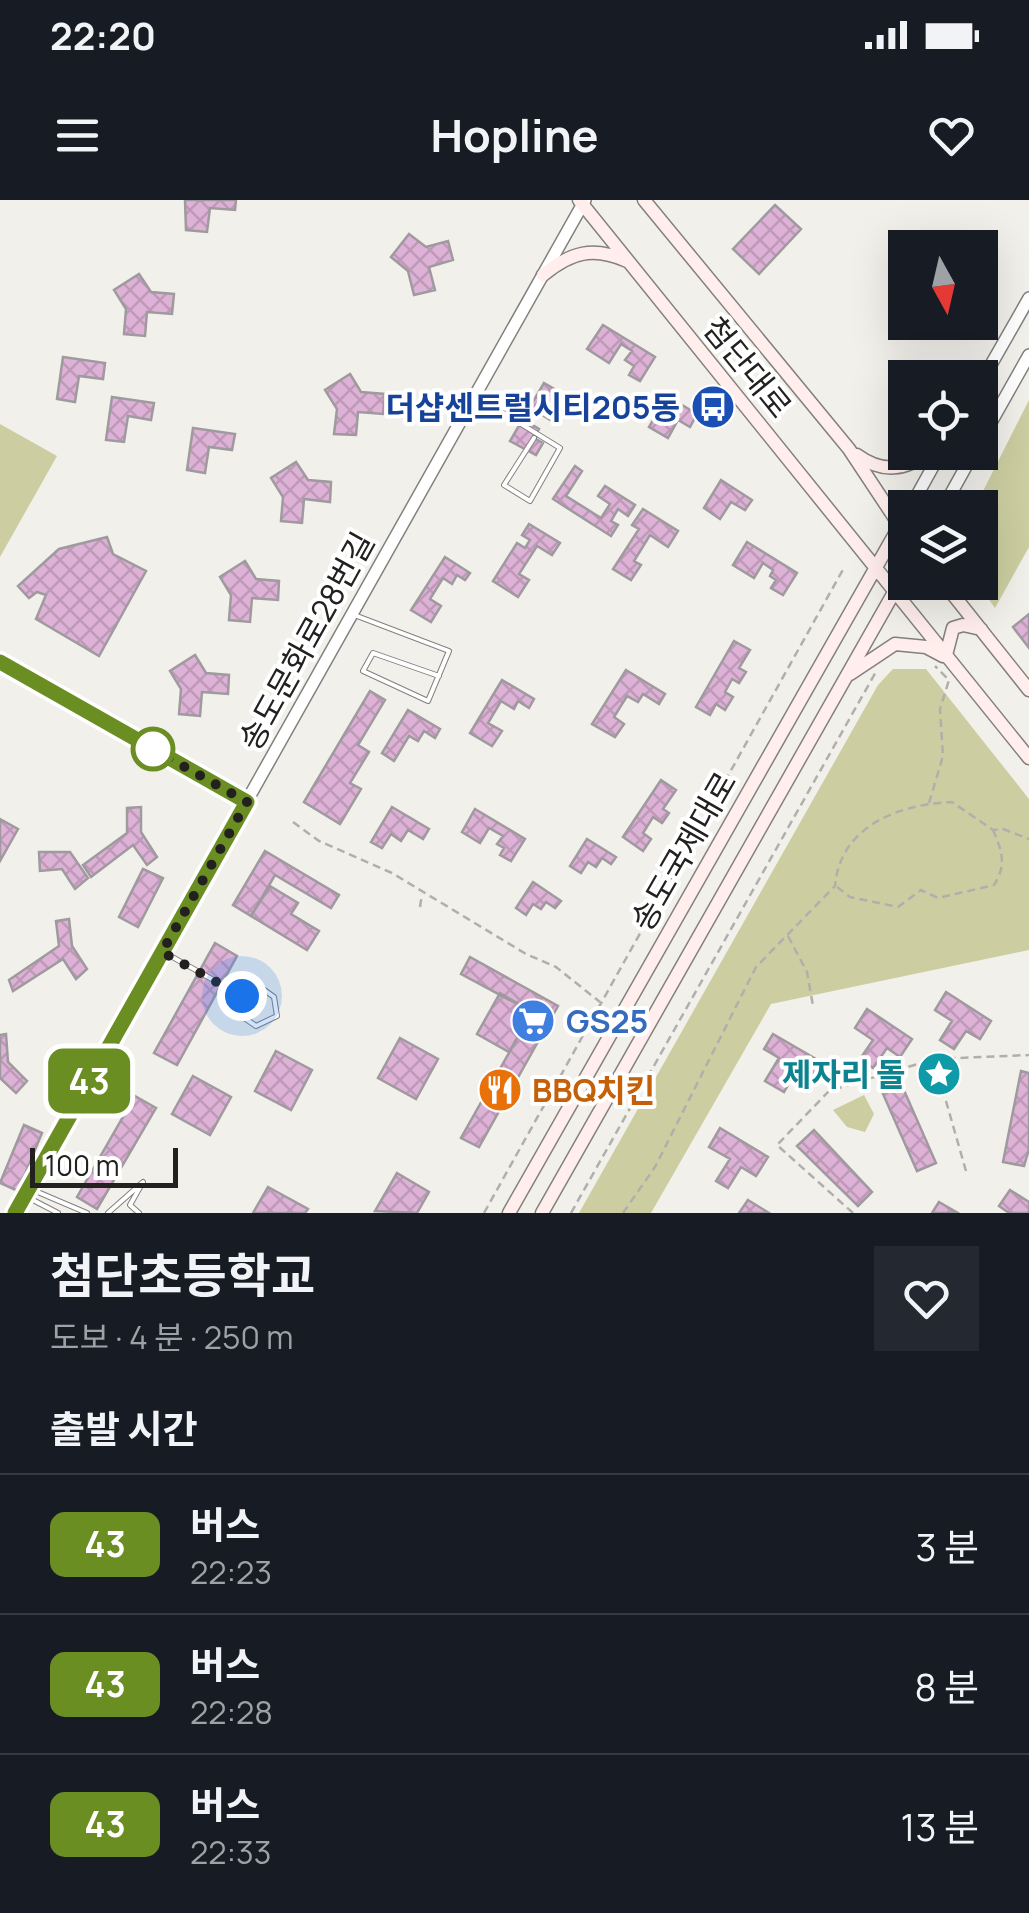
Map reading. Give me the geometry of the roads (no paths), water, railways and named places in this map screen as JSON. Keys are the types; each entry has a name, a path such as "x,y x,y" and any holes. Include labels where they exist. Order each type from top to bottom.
{"main road":[{"name":"첨단대로","path":"644,200 849,449 888,504"},
{"name":"첨단대로","path":"582,202 888,584"},
{"path":"543,274 577,252 594,250 628,261"},
{"path":"849,449 882,468 888,467"},
{"name":"송도국제대로","path":"510,1213 888,549"},
{"name":"송도국제대로","path":"542,1213 888,600"},
{"name":"첨단대로","path":"902,600 1029,758"},
{"path":"958,600 1029,690"},
{"path":"844,678 895,644 926,647 949,658 953,628 963,625 981,629"}],"street":[{"name":"송도문화로28번길","path":"16,1213 582,202"},
{"path":"994,360 1029,298"},
{"path":"998,410 1029,355"},
{"path":"0,662 247,802"}],"lane":[{"path":"475,396 560,448 530,500 504,485 534,438"},
{"path":"352,614 449,651 439,676 428,701 362,671 373,653 439,676"},
{"path":"162,952 242,996"},
{"path":"256,984 274,997 277,1016 256,1026 240,1015 242,996 256,984"},
{"path":"108,1213 143,1182 130,1205 140,1213"},
{"path":"27,1192 58,1213"},
{"path":"27,1192 87,1213"}],"place":[{"name":"더샵센트럴시티205동","path":"713,407"},
{"name":"GS25","path":"533,1021"},
{"name":"제자리 돌","path":"939,1074"},
{"name":"BBQ치킨","path":"500,1090"}]}
